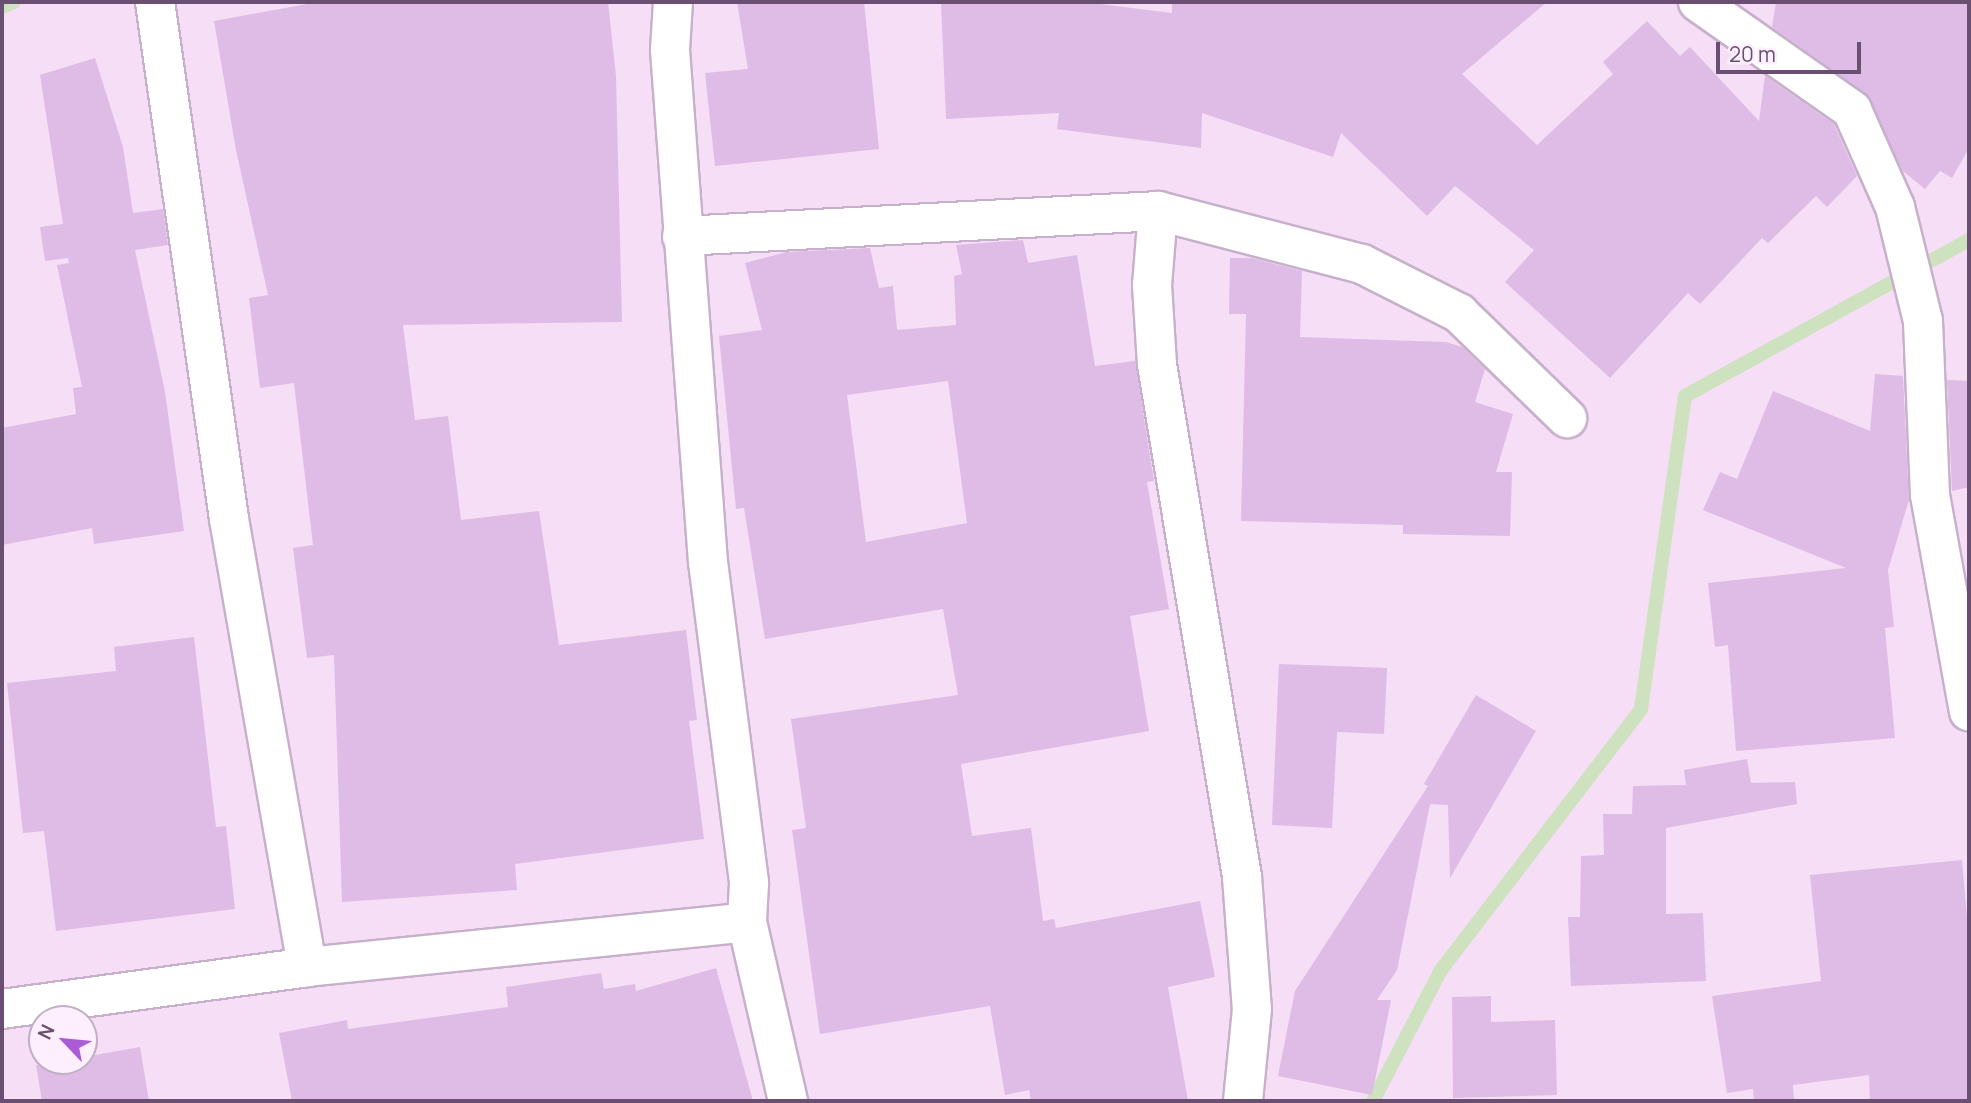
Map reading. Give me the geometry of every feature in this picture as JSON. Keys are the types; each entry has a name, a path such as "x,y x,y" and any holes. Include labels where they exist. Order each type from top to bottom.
{"street":[{"path":"155,2 229,519 307,967"},
{"path":"673,2 670,50 708,562 749,883 747,922 788,1101"},
{"path":"1698,2 1852,110 1895,207 1923,321 1930,495 1969,712"},
{"path":"682,236 1158,211 1362,264 1459,313 1567,418"},
{"path":"1158,211 1152,285 1157,364 1242,877 1252,1009 1243,1101"},
{"path":"2,1009 307,967 747,922"}],"shaded area":[{"path":"2,2 1969,2 1969,1101 2,1101"}],"building":[{"path":"318,2 608,2 616,76 622,322 403,325 415,420 448,416 461,520 539,511 559,645 686,630 697,720 689,721 704,839 515,864 517,890 342,902 334,655 307,658 293,548 313,545 294,383 260,388 249,298 268,295 236,150 214,21"},
{"path":"737,2 864,2 879,149 715,166 705,73 748,69"},
{"path":"941,2 1084,2 1172,13 1172,2 1547,2 1462,74 1537,145 1613,74 1603,62 1647,21 1680,56 1690,47 1759,121 1765,76 1834,124 1857,176 1827,207 1816,196 1768,243 1762,238 1700,304 1688,293 1610,378 1505,282 1534,250 1455,186 1427,216 1341,133 1333,157 1202,113 1201,148 1057,129 1059,113 946,119"},
{"path":"1776,2 1969,2 1969,148 1952,178 1940,171 1925,189 1903,171 1865,93 1772,27"},
{"path":"95,58 123,147 133,213 163,209 168,245 135,250 165,392 184,531 94,544 92,528 2,545 2,428 76,414 73,388 82,387 57,265 69,263 68,258 45,261 40,227 63,224 40,75"},
{"path":"1023,240 1028,263 1077,255 1095,366 1135,361 1154,481 1147,482 1169,609 1130,616 1149,731 961,764 972,836 1031,828 1043,921 1054,919 1056,928 1200,901 1215,977 1168,987 1188,1101 1031,1101 1029,1090 1005,1095 990,1006 820,1034 792,830 806,828 791,719 958,695 943,609 765,639 744,508 736,509 719,336 762,330 745,263 787,252 870,248 879,288 893,286 897,330 956,325 954,276 962,274 956,245","holes":["948,381 967,523 866,542 847,395"]},
{"path":"1230,258 1252,258 1302,271 1300,337 1446,342 1462,347 1485,369 1475,402 1513,414 1496,472 1512,472 1510,536 1403,534 1403,525 1241,521 1246,314 1229,314"},
{"path":"1875,374 1903,376 1909,500 1888,570 1894,627 1885,628 1895,738 1736,751 1728,645 1715,647 1708,583 1846,568 1703,510 1720,472 1737,479 1773,391 1870,431"},
{"path":"1947,380 1969,381 1969,487 1952,491"},
{"path":"194,637 216,827 226,826 235,909 56,931 44,831 23,833 7,683 116,671 114,647"},
{"path":"1279,664 1387,668 1384,734 1337,732 1332,828 1272,825"},
{"path":"1476,695 1536,731 1450,878 1448,805 1430,804 1397,970 1377,1000 1391,1000 1372,1095 1278,1076 1295,991 1428,786 1424,784"},
{"path":"1747,759 1751,783 1795,782 1797,804 1666,828 1666,914 1703,913 1706,981 1571,986 1568,917 1580,917 1581,856 1604,855 1603,814 1632,814 1633,786 1686,785 1684,770"},
{"path":"1962,860 1969,939 1969,1101 1870,1101 1869,1075 1793,1085 1794,1101 1754,1101 1753,1089 1727,1093 1712,996 1821,981 1810,875"},
{"path":"716,968 753,1101 292,1101 279,1033 347,1020 348,1029 508,1007 506,987 601,973 604,989 635,984 636,991"},
{"path":"1491,996 1491,1022 1555,1020 1557,1095 1453,1098 1452,997"},
{"path":"140,1047 149,1101 42,1101 38,1075 98,1075 98,1054"}],"waterway":[{"path":"2,7 14,2"},
{"path":"1373,1101 1441,970 1641,709 1685,396 1969,240"}]}
